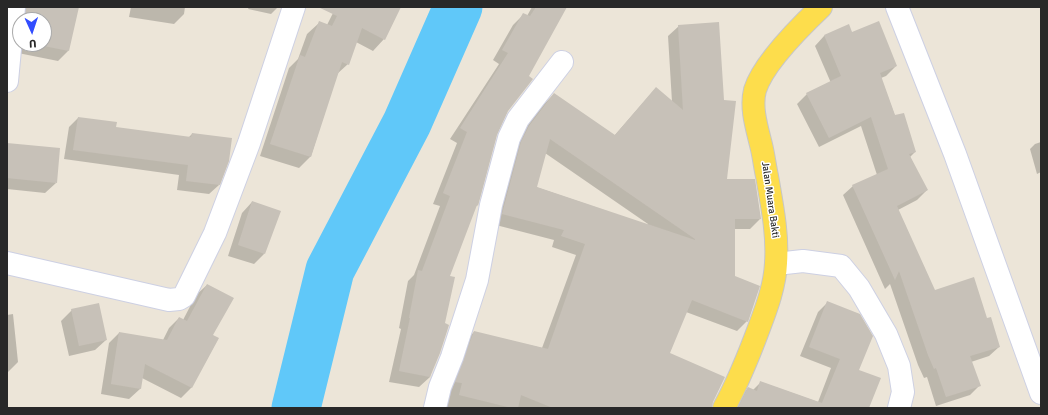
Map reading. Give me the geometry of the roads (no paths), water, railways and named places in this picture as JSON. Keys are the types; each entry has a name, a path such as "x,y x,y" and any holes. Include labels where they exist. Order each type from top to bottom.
{"main road":[{"name":"Jalan Muara Bakti","path":"724,408 754,342 769,301 776,264 776,228 757,129 754,100 755,90 768,67 800,27 820,7"}],"street":[{"path":"7,81 14,7"},
{"path":"7,263 169,300 179,299 184,296 215,233 249,143 294,7"},
{"path":"897,7 955,154 1041,392"},
{"path":"435,408 438,392 452,357 477,280 491,205 509,138 518,119 562,62"},
{"path":"776,264 803,260 841,266 859,288 886,334 899,366 903,392 899,408"}],"waterway":[{"path":"296,408 330,270 407,123 458,7"}]}
